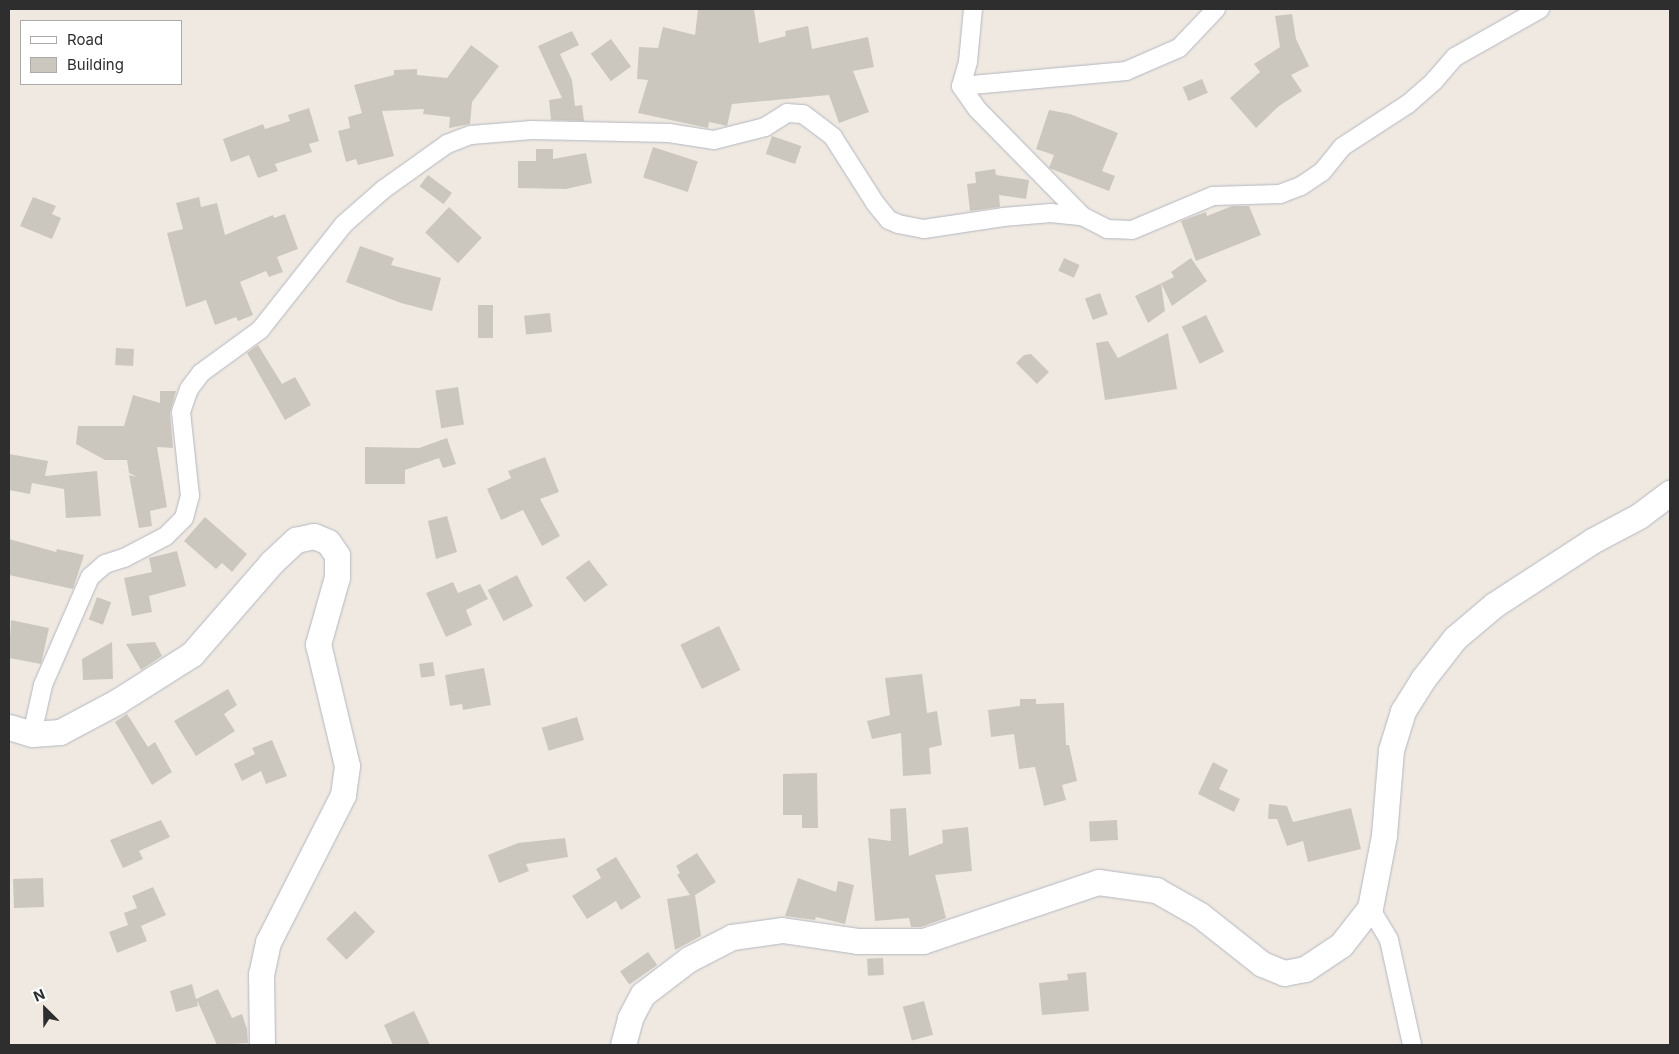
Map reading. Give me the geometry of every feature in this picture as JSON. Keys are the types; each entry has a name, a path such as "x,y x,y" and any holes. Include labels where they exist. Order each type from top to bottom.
{"main road":[{"path":"623,1045 635,1006 657,982 707,949 732,938 759,932 810,932 893,944 923,941 1084,886 1116,883 1156,890 1178,900 1262,964 1284,973 1305,970 1324,959 1341,945 1370,908 1384,836 1390,750 1403,711 1423,678 1455,638 1494,605 1592,541 1639,516 1670,493"},
{"path":"9,727 32,734 60,732 118,701 192,654 272,562 296,540 314,536 328,542 337,555 337,577 318,644 347,766 343,795 268,942 261,974 262,1045"}],"street":[{"path":"961,86 968,62 973,9"},
{"path":"961,86 1126,71 1179,48 1216,9"},
{"path":"961,86 978,110 1082,216 1108,229 1132,230 1213,196 1280,194 1300,186 1322,172 1342,147 1428,87 1455,57 1540,9"},
{"path":"32,734 43,685 90,577 105,564 124,558 166,536 184,518 190,496 181,412 189,389 201,373 260,330 344,224 384,189 447,144 471,135 532,130 669,133 714,140 765,127 787,113 803,114 833,137 875,203 889,220 898,224 924,229 1002,217 1051,213 1082,216"},
{"path":"1370,908 1389,940 1412,1045"}],"building":[{"path":"698,9 754,9 759,43 786,36 785,31 808,26 812,49 868,37 874,67 853,71 869,112 839,123 829,95 732,104 727,126 709,122 708,128 638,113 648,80 637,79 639,47 658,48 663,27 695,35"},
{"path":"1292,14 1296,39 1309,66 1291,75 1302,91 1279,106 1256,128 1230,98 1260,72 1254,64 1280,47 1275,16"},
{"path":"572,31 579,45 560,54 572,80 575,106 582,105 584,121 551,120 549,100 562,98 538,46"},
{"path":"611,39 631,67 611,81 591,54"},
{"path":"471,45 499,66 472,102 470,124 449,128 450,117 423,114 424,109 382,111 394,156 358,165 356,159 346,162 338,131 350,128 348,117 362,113 354,85 394,75 394,70 417,69 417,75 447,78"},
{"path":"1202,79 1208,93 1189,101 1183,87"},
{"path":"309,108 319,141 309,144 312,152 275,164 278,171 258,178 249,155 231,162 223,139 263,124 265,129 290,121 288,115"},
{"path":"1049,110 1070,114 1118,133 1102,171 1115,176 1109,191 1049,168 1054,155 1036,149"},
{"path":"772,136 801,146 795,164 766,154"},
{"path":"653,147 698,162 688,192 643,177"},
{"path":"536,149 553,149 553,159 586,153 592,183 566,189 518,188 518,161 536,161"},
{"path":"995,169 996,175 1029,180 1026,199 999,195 1000,207 970,211 967,184 976,183 975,172"},
{"path":"428,175 452,193 444,204 420,186"},
{"path":"33,197 56,206 52,214 61,218 52,239 20,226"},
{"path":"199,197 201,207 217,203 225,235 273,215 274,218 285,214 298,249 277,257 283,272 269,277 266,271 240,282 253,315 238,321 236,317 215,325 206,300 186,307 167,233 183,229 176,203"},
{"path":"1232,206 1249,206 1261,235 1196,261 1181,221 1206,212 1207,216"},
{"path":"449,207 482,238 458,263 425,233"},
{"path":"360,246 394,258 391,265 441,278 432,311 401,303 346,282"},
{"path":"1064,258 1080,265 1074,278 1058,271"},
{"path":"1191,258 1207,281 1172,306 1161,283 1174,277 1171,272"},
{"path":"1161,283 1165,311 1148,323 1135,296"},
{"path":"1100,293 1108,315 1093,320 1085,298"},
{"path":"478,305 493,305 493,338 478,338"},
{"path":"550,313 552,332 526,335 524,316"},
{"path":"1206,315 1224,352 1200,364 1182,327"},
{"path":"1168,333 1177,389 1105,400 1096,343 1108,341 1118,358"},
{"path":"258,345 282,384 295,377 311,405 285,420 247,353"},
{"path":"116,348 134,349 133,366 115,365"},
{"path":"1031,354 1049,372 1037,384 1016,363 1024,355"},
{"path":"458,387 464,425 441,428 435,391"},
{"path":"160,391 176,391 170,413 173,448 157,447 167,507 150,511 152,526 139,528 129,475 137,477 129,473 127,460 105,460 76,444 78,426 124,426 133,395 160,403"},
{"path":"447,438 456,464 443,468 439,458 405,470 405,484 365,484 365,447 419,448"},
{"path":"9,454 48,461 45,476 97,471 101,516 66,518 64,489 32,483 30,494 9,490"},
{"path":"545,457 559,492 540,499 560,536 542,546 523,510 501,520 487,489 511,478 508,471"},
{"path":"447,516 457,552 436,559 428,521"},
{"path":"205,517 247,554 232,572 222,563 216,569 184,541"},
{"path":"9,539 56,552 57,549 84,555 73,589 9,575"},
{"path":"177,551 186,586 149,596 152,612 132,616 124,578 152,572 149,558"},
{"path":"589,560 608,585 584,602 566,577"},
{"path":"517,575 533,606 503,621 488,590"},
{"path":"453,582 458,593 480,584 488,599 466,610 472,625 446,637 426,593"},
{"path":"97,597 111,602 103,625 89,620"},
{"path":"11,620 49,628 41,664 9,658"},
{"path":"719,626 740,670 702,689 680,645"},
{"path":"112,642 113,679 83,680 82,659"},
{"path":"155,642 162,656 141,670 126,644"},
{"path":"433,662 435,676 421,678 419,664"},
{"path":"484,668 491,705 463,710 462,704 450,706 445,675"},
{"path":"922,674 927,713 937,711 942,745 929,748 931,774 903,776 901,733 872,739 867,721 890,715 885,678"},
{"path":"228,689 237,705 224,714 235,731 196,756 174,721"},
{"path":"1020,699 1036,699 1036,704 1064,703 1066,745 1069,745 1077,781 1062,785 1066,800 1044,806 1035,767 1019,769 1014,734 991,737 988,710 1020,706"},
{"path":"127,714 148,747 155,742 172,772 152,785 115,722"},
{"path":"577,717 584,740 549,751 542,728"},
{"path":"272,740 287,776 266,784 261,771 242,781 234,764 255,754 252,748"},
{"path":"1213,762 1228,770 1219,789 1240,799 1234,812 1198,794"},
{"path":"817,773 818,828 802,828 802,815 783,815 783,774"},
{"path":"1269,804 1287,806 1293,822 1351,808 1361,849 1308,862 1303,841 1287,846 1277,819 1268,819"},
{"path":"906,808 909,856 943,843 942,830 968,827 972,871 935,875 946,918 921,927 911,927 909,918 875,921 868,838 891,841 890,809"},
{"path":"161,820 170,837 139,851 143,859 123,868 110,840"},
{"path":"1117,820 1118,840 1090,841 1089,821"},
{"path":"565,838 568,857 526,864 529,871 499,883 488,855 518,843"},
{"path":"697,853 716,882 695,895 701,936 675,950 667,899 690,895 677,875 680,873 676,866"},
{"path":"616,857 641,897 621,910 616,901 587,919 572,896 601,878 596,869"},
{"path":"43,878 44,907 14,908 13,879"},
{"path":"798,878 836,892 838,881 854,885 845,924 816,917 815,920 785,916"},
{"path":"153,887 166,915 141,926 147,941 117,953 109,932 128,925 124,913 137,908 132,896"},
{"path":"355,911 375,932 346,960 326,939"},
{"path":"648,952 657,965 629,985 620,972"},
{"path":"883,958 884,975 868,976 867,959"},
{"path":"1086,972 1089,1011 1042,1015 1039,983 1068,980 1067,974"},
{"path":"192,984 196,999 218,989 232,1018 242,1014 247,1029 248,1043 217,1045 197,1000 198,1006 176,1012 170,991"},
{"path":"924,1001 933,1035 912,1041 903,1007"},
{"path":"414,1011 430,1045 393,1045 384,1025"}]}
